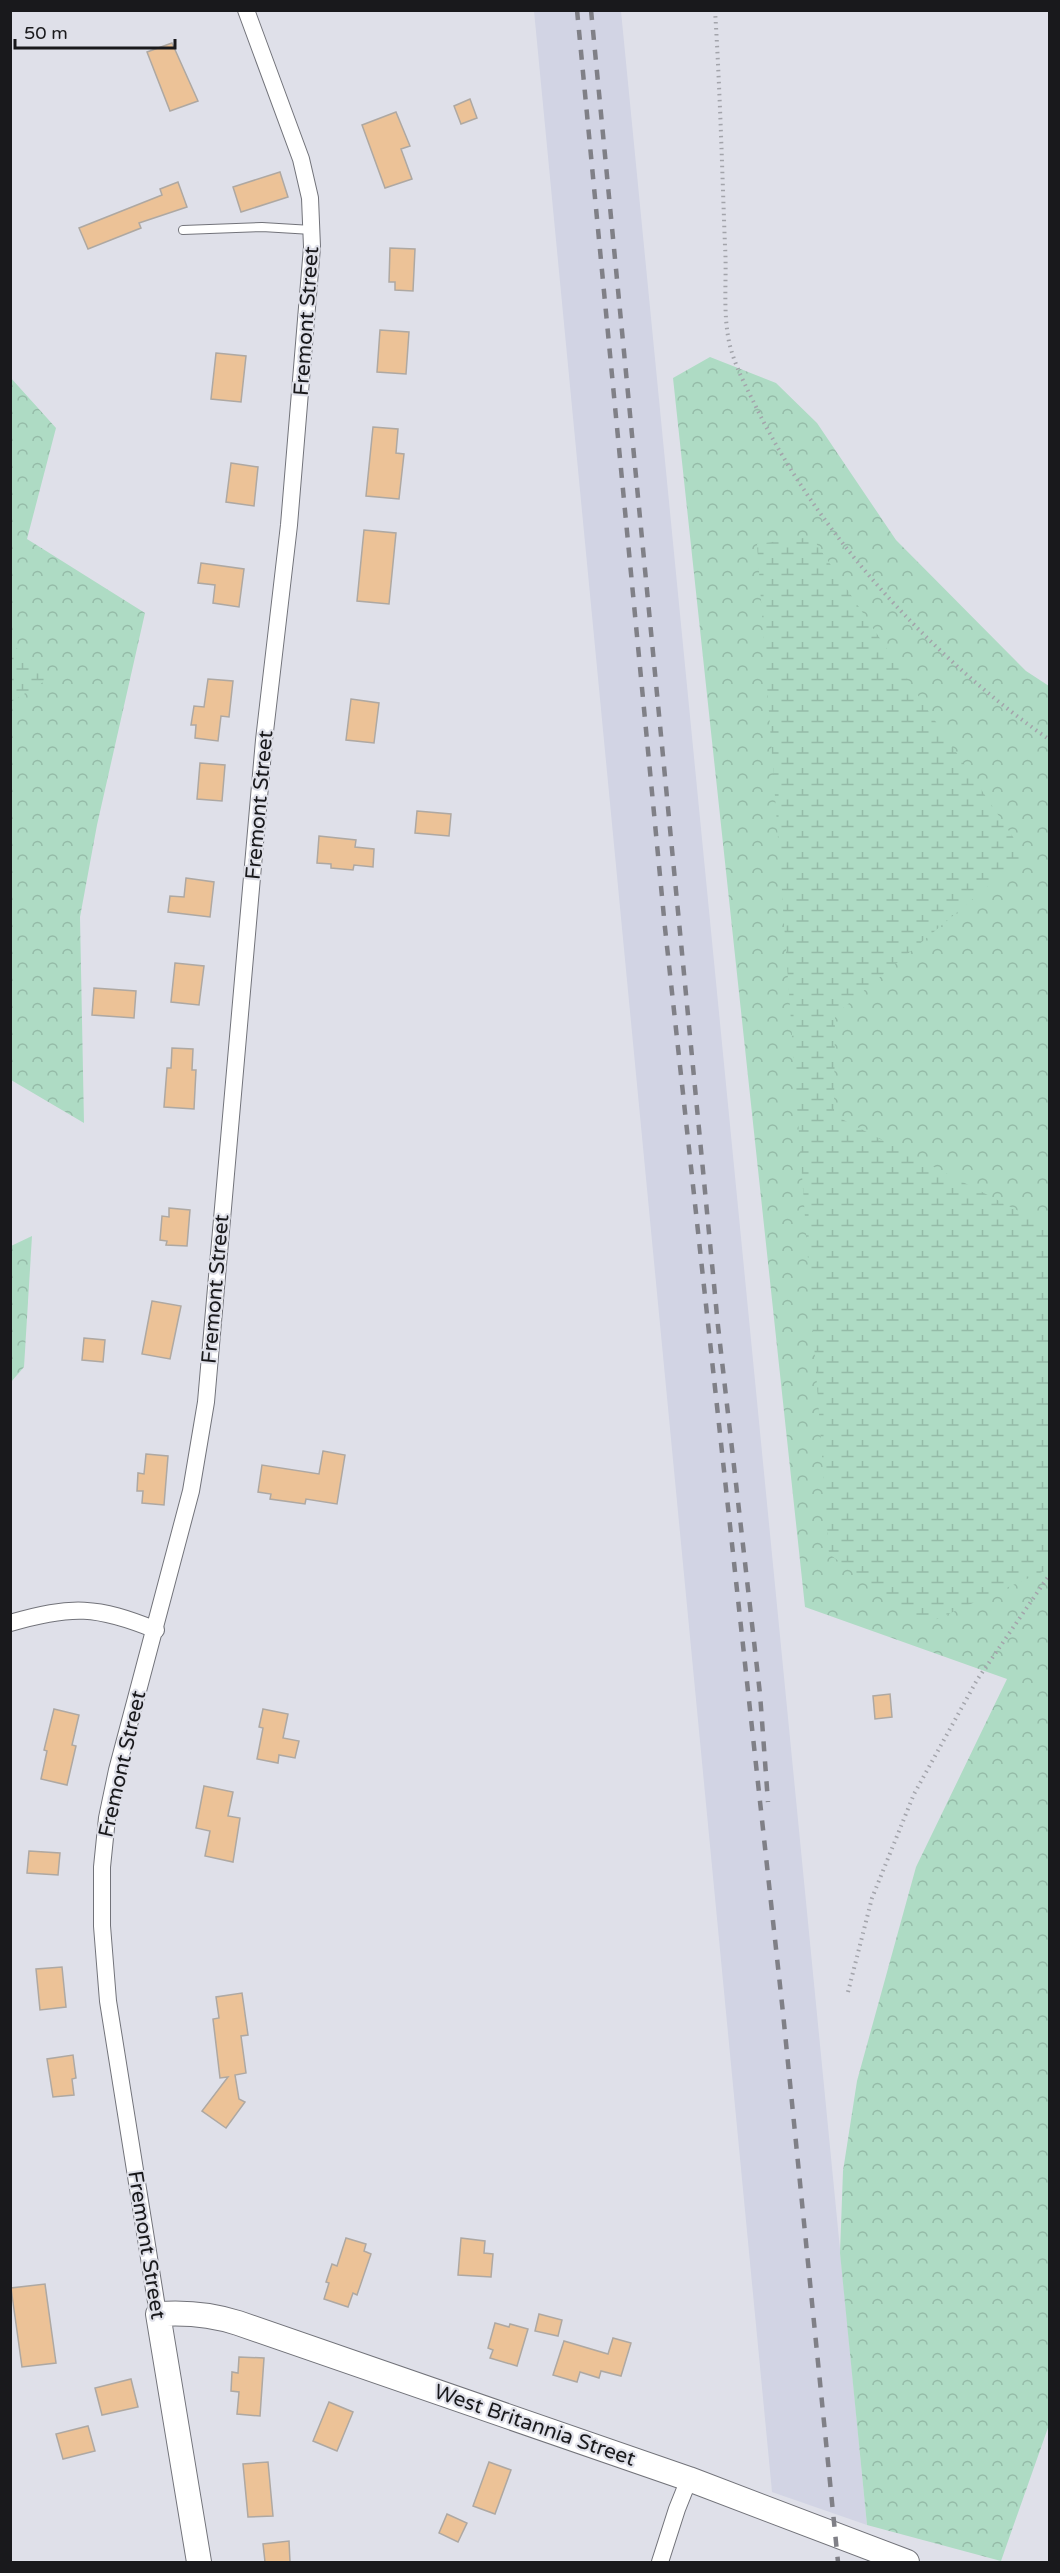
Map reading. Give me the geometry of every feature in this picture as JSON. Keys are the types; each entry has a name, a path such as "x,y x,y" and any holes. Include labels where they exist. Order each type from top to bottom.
{"street":[{"name":"Fremont Street","path":"199,2562 108,2001 101,1897 103,1851 112,1794 191,1491 206,1402 264,740 289,525 308,316 312,230 308,190 301,159 246,10"},
{"path":"10,1623 45,1613 84,1610 116,1615 156,1630"},
{"name":"West Britannia Street","path":"158,2314 193,2312 220,2317 689,2479 907,2562"},
{"path":"660,2562 689,2479"}],"lane":[{"path":"183,230 262,227 312,230"}],"path":[{"path":"715,10 726,250 725,309 728,338 736,365 782,454 826,522 854,557 915,623 970,677 998,702 1050,740"},
{"path":"848,1992 872,1898 914,1794 977,1680 1050,1574"}],"shaded area":[{"path":"534,11 621,11 867,2525 772,2492"}],"green space":[{"path":"710,357 776,383 817,423 896,540 1026,671 1049,686 1050,2422 1001,2561 867,2525 840,2253 843,2171 857,2081 916,1867 1007,1679 805,1607 673,378"},
{"path":"10,377 56,428 27,539 145,613 97,825 80,917 84,1123 11,1080"},
{"path":"812,537 1025,855 835,1015 834,1115 1049,1227 1049,1569 926,1624 829,1554 757,544"},
{"path":"11,644 53,676 10,702"},
{"path":"32,1236 24,1367 11,1382 11,1246"}],"building":[{"path":"172,43 198,101 170,111 147,52"},
{"path":"470,99 477,118 461,124 454,106"},
{"path":"396,112 410,146 401,149 412,179 385,188 362,125"},
{"path":"280,172 288,197 241,212 233,187"},
{"path":"178,182 187,207 139,223 141,228 88,249 79,228 162,195 160,189"},
{"path":"390,248 415,249 413,291 395,290 395,282 389,282"},
{"path":"380,330 409,332 406,374 377,372"},
{"path":"216,353 246,356 241,402 211,399"},
{"path":"373,427 398,429 396,453 404,454 399,499 366,496"},
{"path":"231,463 258,467 254,506 226,502"},
{"path":"364,530 396,533 389,604 357,601"},
{"path":"201,563 244,569 239,607 213,603 215,585 198,583"},
{"path":"208,679 233,681 229,717 221,716 218,741 195,738 196,725 191,725 194,706 204,707"},
{"path":"351,699 379,703 374,743 346,740"},
{"path":"200,763 225,765 222,801 197,799"},
{"path":"417,811 451,814 449,836 415,833"},
{"path":"319,836 356,840 355,847 374,849 373,867 354,865 353,870 331,868 331,864 317,863"},
{"path":"186,878 214,882 210,917 168,912 170,896 184,897"},
{"path":"175,963 204,966 199,1005 171,1002"},
{"path":"94,988 136,991 134,1018 92,1015"},
{"path":"172,1048 193,1049 192,1070 196,1070 194,1109 164,1107 167,1068 171,1068"},
{"path":"169,1208 190,1210 187,1246 166,1245 167,1241 160,1240 162,1216 169,1217"},
{"path":"152,1301 181,1306 170,1359 142,1354"},
{"path":"84,1338 105,1340 103,1362 82,1360"},
{"path":"323,1451 345,1455 337,1504 306,1499 305,1504 270,1499 271,1494 258,1492 262,1465 319,1474"},
{"path":"146,1454 168,1456 164,1505 142,1503 143,1491 137,1491 138,1473 144,1474"},
{"path":"890,1694 892,1717 875,1719 873,1696"},
{"path":"54,1709 79,1715 72,1745 76,1746 67,1785 41,1779 47,1751 44,1750"},
{"path":"263,1709 288,1714 283,1738 299,1741 295,1758 279,1755 278,1763 257,1759 263,1728 259,1727"},
{"path":"204,1786 233,1792 228,1816 240,1818 233,1862 205,1856 210,1831 196,1828"},
{"path":"29,1851 60,1853 58,1875 27,1873"},
{"path":"62,1967 66,2007 40,2010 36,1969"},
{"path":"242,1993 248,2035 241,2036 246,2073 235,2075 239,2099 245,2102 226,2128 202,2111 228,2077 220,2078 213,2019 219,2018 216,1997"},
{"path":"73,2055 76,2078 72,2079 74,2095 53,2097 47,2059"},
{"path":"346,2238 366,2244 364,2251 371,2254 357,2295 353,2293 348,2307 324,2299 329,2283 326,2282 332,2264 337,2266"},
{"path":"461,2238 485,2241 484,2253 493,2254 491,2277 458,2275"},
{"path":"45,2284 56,2363 22,2367 11,2288"},
{"path":"539,2314 562,2320 558,2336 535,2331"},
{"path":"495,2323 528,2329 517,2366 490,2358 493,2350 488,2348"},
{"path":"613,2338 631,2343 621,2376 601,2371 599,2378 580,2372 577,2382 553,2375 564,2341 608,2354"},
{"path":"239,2357 264,2358 260,2416 237,2414 239,2392 231,2391 232,2372 238,2373"},
{"path":"131,2379 138,2407 102,2415 95,2388"},
{"path":"329,2402 353,2412 337,2451 313,2441"},
{"path":"88,2426 95,2451 63,2459 56,2434"},
{"path":"268,2462 273,2516 248,2517 243,2464"},
{"path":"489,2462 511,2470 495,2514 473,2506"},
{"path":"447,2514 467,2523 458,2542 439,2533"},
{"path":"289,2541 290,2562 265,2562 263,2544"}],"railway":[{"path":"577,10 665,928 783,2013 838,2562"},
{"path":"591,10 718,1326 760,1694 768,1802"}]}
